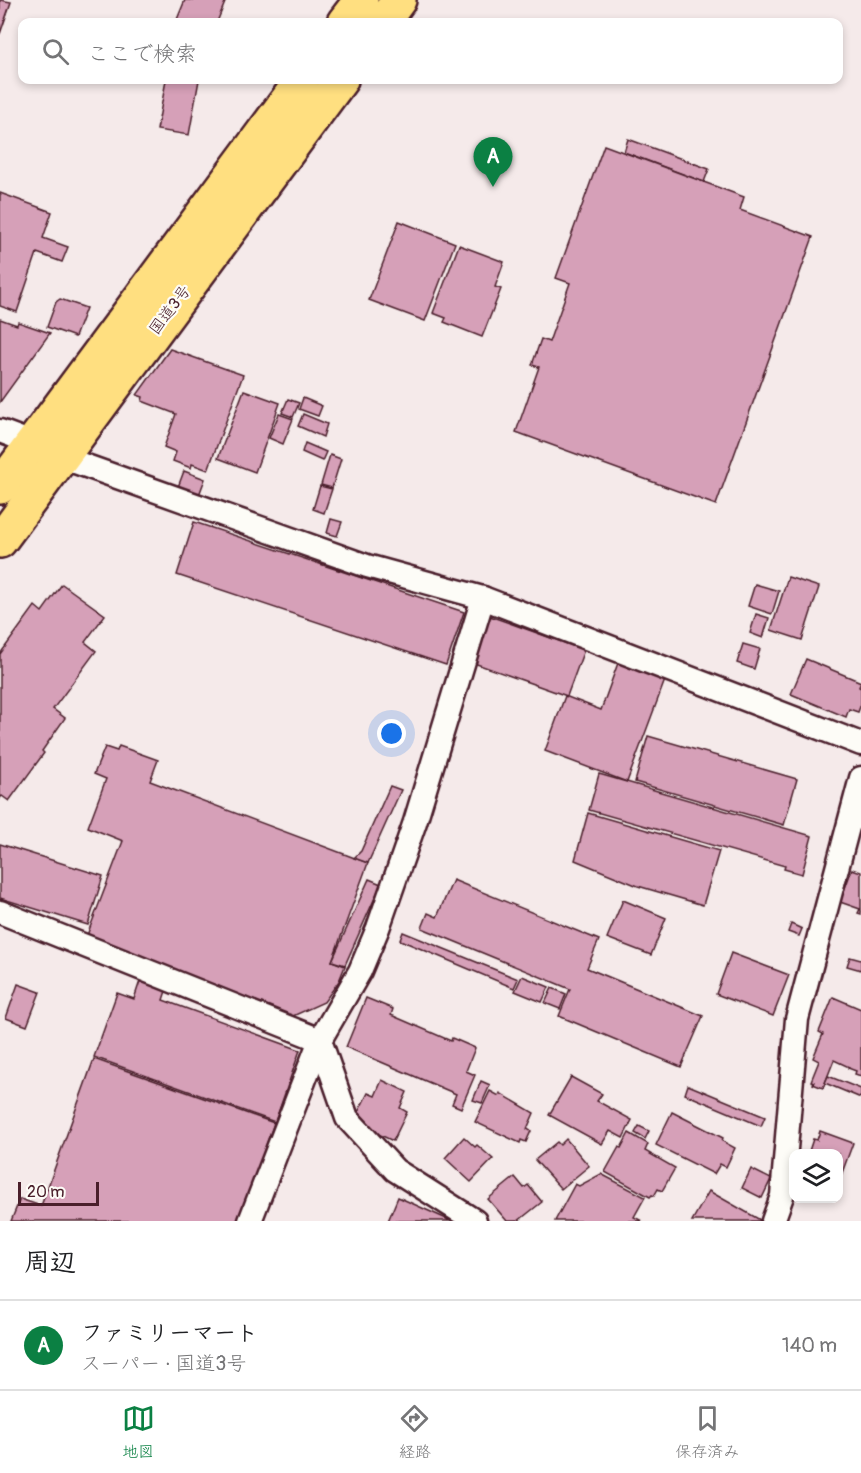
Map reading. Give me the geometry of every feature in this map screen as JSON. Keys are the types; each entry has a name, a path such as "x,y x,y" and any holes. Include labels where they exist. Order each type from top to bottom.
{"highway":[{"path":"347,18 361,0"},
{"path":"386,18 399,0"},
{"name":"国道3号","path":"0,487 299,84"},
{"name":"国道3号","path":"0,541 337,84"}],"street":[{"path":"0,431 61,457 367,566 483,598 861,744"},
{"path":"250,1221 320,1040 360,971 378,928 415,822 483,598"},
{"path":"773,1221 782,1196 797,1019 861,778"},
{"path":"0,912 320,1040 347,1118 395,1170 476,1221"}],"building":[{"path":"0,0 11,2 0,34"},
{"path":"185,0 226,0 219,18 178,18"},
{"path":"165,84 198,84 189,135 157,130"},
{"path":"628,139 709,169 704,182 624,152"},
{"path":"604,145 744,197 740,210 813,237 716,505 516,432 539,367 532,365 541,339 549,342 570,283 556,278"},
{"path":"0,193 52,212 43,238 68,247 62,262 37,253 17,312 0,306"},
{"path":"399,221 455,243 425,321 369,300"},
{"path":"459,245 504,262 495,287 501,289 482,337 444,322 446,318 433,313"},
{"path":"60,299 86,308 75,337 47,327 56,302"},
{"path":"0,319 17,325 18,322 50,333 0,402"},
{"path":"170,349 243,375 208,470 192,464 191,468 173,461 176,452 164,447 176,414 142,401 143,397 137,395"},
{"path":"244,390 280,403 255,472 218,458"},
{"path":"303,398 322,406 318,416 299,409"},
{"path":"288,399 299,403 293,417 282,413"},
{"path":"279,414 293,419 283,444 269,438"},
{"path":"303,414 327,424 323,437 298,426"},
{"path":"305,443 326,452 322,461 302,452"},
{"path":"330,455 341,459 332,488 321,485"},
{"path":"184,471 205,479 199,495 178,487"},
{"path":"320,486 332,489 324,513 313,509"},
{"path":"331,519 342,522 337,536 327,533"},
{"path":"194,522 464,612 446,665 177,575"},
{"path":"788,577 819,587 802,640 771,630"},
{"path":"62,584 105,615 85,642 96,651 53,709 65,718 42,751 44,753 9,801 2,796 0,798 0,654 35,606 42,612"},
{"path":"755,584 779,591 772,614 748,606"},
{"path":"756,614 769,618 763,638 750,633"},
{"path":"487,615 584,650 567,696 471,662"},
{"path":"743,644 760,649 754,669 737,663"},
{"path":"806,659 861,682 859,687 861,688 861,704 858,712 849,709 846,717 791,694"},
{"path":"618,663 665,680 627,782 545,751 565,696 601,710"},
{"path":"648,736 797,779 784,825 635,782"},
{"path":"119,746 158,760 150,781 368,863 332,961 345,966 339,981 324,1002 293,1016 86,938 123,841 88,827 106,779 94,774 105,747 117,751"},
{"path":"599,774 812,836 802,874 784,869 785,866 589,810"},
{"path":"390,786 401,790 368,863 354,858 361,851"},
{"path":"588,813 719,851 703,905 638,886 575,860"},
{"path":"0,844 103,876 88,925 0,898"},
{"path":"852,869 861,872 861,914 858,913 860,909 840,902"},
{"path":"369,879 381,884 345,965 332,961"},
{"path":"453,880 599,940 587,968 703,1016 681,1067 559,1016 570,989 422,928 428,913 437,917"},
{"path":"623,900 666,918 651,955 607,938"},
{"path":"791,924 802,929 799,936 788,932"},
{"path":"403,932 518,979 514,988 400,940"},
{"path":"731,953 789,975 773,1016 716,994"},
{"path":"850,957 861,960 861,970 847,966"},
{"path":"522,976 549,987 542,1002 515,991"},
{"path":"140,981 166,991 163,1000 300,1050 275,1122 94,1057 117,993 134,999"},
{"path":"18,984 40,992 27,1026 6,1018"},
{"path":"552,988 566,994 560,1009 545,1003"},
{"path":"833,997 861,1009 861,1076 834,1060 823,1088 811,1081 819,1061 813,1058 823,1034 819,1032"},
{"path":"366,998 393,1009 391,1015 451,1041 452,1038 475,1048 466,1071 475,1075 461,1108 452,1104 456,1094 346,1047"},
{"path":"94,1059 274,1123 239,1221 11,1221 20,1199 41,1206"},
{"path":"828,1076 861,1089 861,1098 825,1083"},
{"path":"571,1077 602,1094 597,1101 632,1120 623,1138 610,1131 602,1144 549,1115"},
{"path":"382,1080 407,1092 400,1108 407,1112 393,1141 353,1122 368,1093 375,1096"},
{"path":"481,1081 490,1085 482,1103 473,1100"},
{"path":"688,1085 765,1117 761,1126 685,1094"},
{"path":"490,1091 499,1096 500,1093 534,1113 527,1129 531,1131 526,1142 521,1140 520,1143 475,1122"},
{"path":"672,1112 723,1138 722,1141 735,1148 726,1167 720,1164 714,1174 656,1145"},
{"path":"639,1126 649,1131 645,1139 635,1133"},
{"path":"820,1131 853,1143 843,1170 843,1149 810,1149 813,1139 817,1140"},
{"path":"629,1133 648,1144 645,1151 675,1168 662,1191 658,1189 654,1196 650,1197 605,1172"},
{"path":"464,1137 493,1159 471,1182 445,1158"},
{"path":"566,1139 589,1166 561,1189 535,1160 557,1142 560,1145"},
{"path":"751,1169 771,1179 762,1198 742,1188"},
{"path":"601,1174 645,1197 634,1217 642,1221 555,1221 575,1184 579,1186"},
{"path":"515,1177 524,1188 528,1185 542,1202 518,1221 507,1221 488,1199"},
{"path":"709,1191 762,1221 692,1221"},
{"path":"398,1197 451,1221 388,1221"}],"place":[{"name":"ファミリーマート","path":"493,187"}]}
